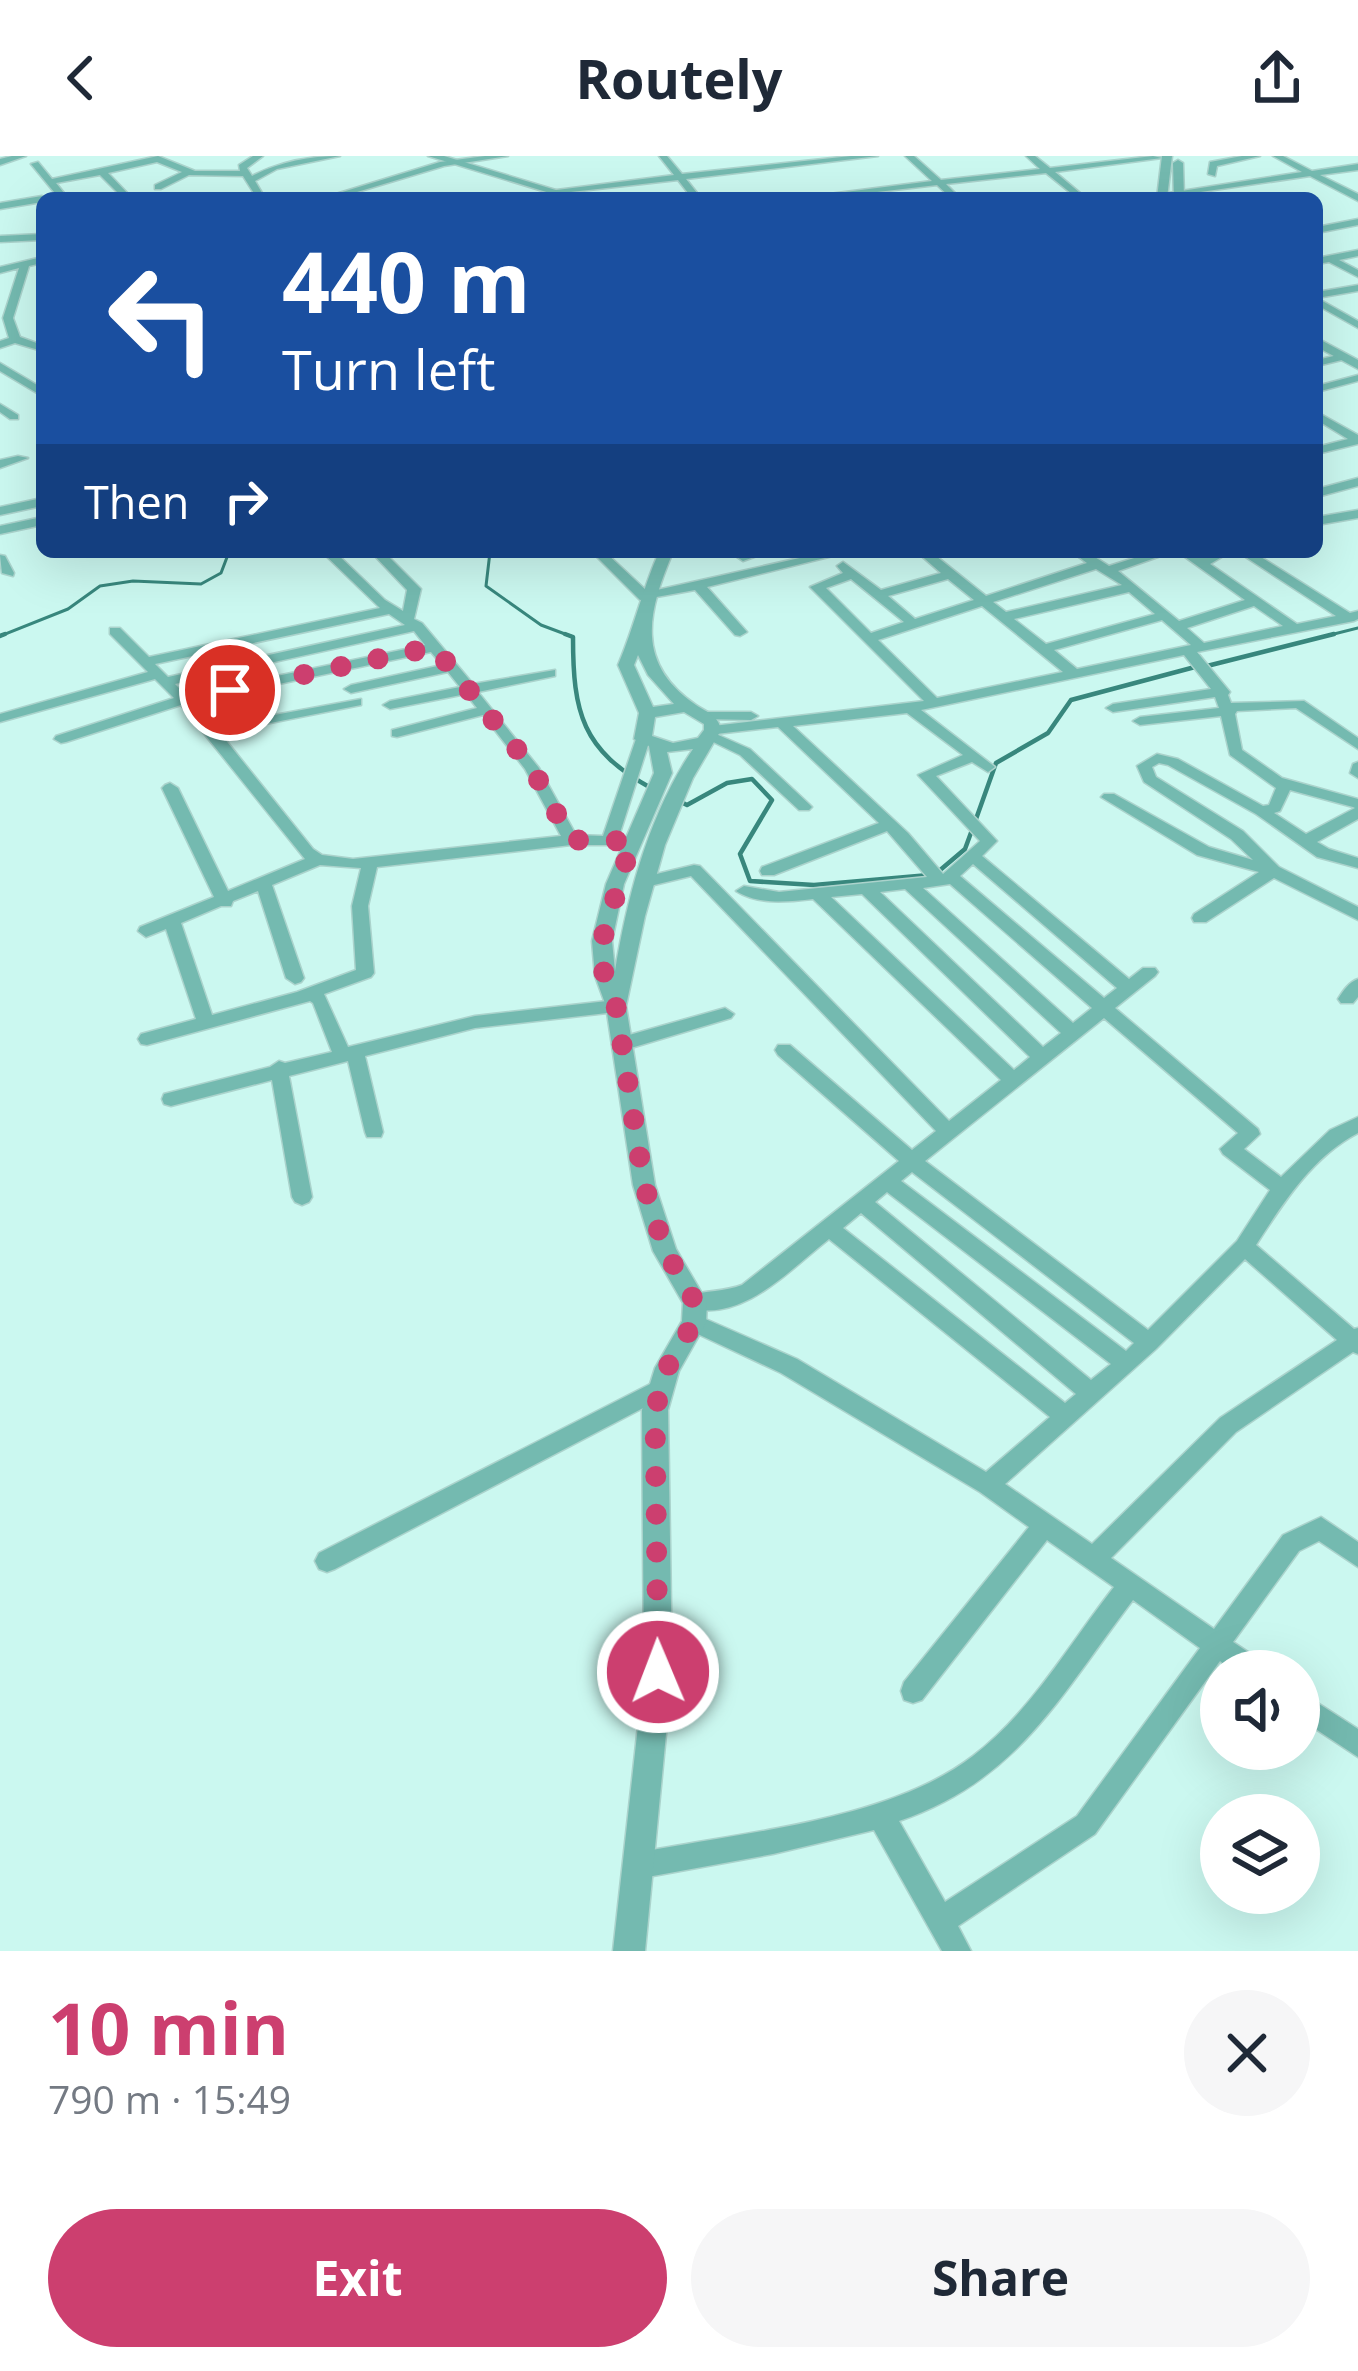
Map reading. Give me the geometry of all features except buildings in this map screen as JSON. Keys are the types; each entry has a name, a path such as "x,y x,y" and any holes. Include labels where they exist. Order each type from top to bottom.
{"street":[{"path":"0,162 22,156"},
{"path":"257,192 244,164 260,156"},
{"path":"53,182 158,159 188,172 247,176 336,156"},
{"path":"333,192 440,160 481,156"},
{"path":"345,192 440,160 504,156"},
{"path":"501,176 500,163 515,156"},
{"path":"663,156 692,192"},
{"path":"572,192 790,160 874,156"},
{"path":"909,156 950,192"},
{"path":"1030,156 1074,192"},
{"path":"1212,174 1213,164 1256,156"},
{"path":"1277,156 1358,198"},
{"path":"865,192 1165,157"},
{"path":"1165,157 1179,192"},
{"path":"1162,192 1165,157"},
{"path":"440,160 547,192"},
{"path":"440,160 546,192"},
{"path":"790,160 819,192"},
{"path":"35,164 60,192"},
{"path":"1192,192 1310,173 1358,171"},
{"path":"1324,180 1358,171"},
{"path":"102,172 122,192"},
{"path":"158,192 188,172"},
{"path":"620,183 627,192"},
{"path":"1337,187 1358,184"},
{"path":"1204,189 1210,192"},
{"path":"0,206 36,201"},
{"path":"1323,229 1358,222"},
{"path":"1338,226 1358,236"},
{"path":"0,238 36,237"},
{"path":"1323,259 1358,253"},
{"path":"1323,259 1358,274"},
{"path":"0,270 35,263"},
{"path":"35,263 4,326 15,339 36,346"},
{"path":"1323,297 1358,288"},
{"path":"1323,302 1358,325"},
{"path":"0,345 15,339"},
{"path":"1323,346 1358,366"},
{"path":"1323,363 1342,358"},
{"path":"0,366 36,389"},
{"path":"1323,375 1358,366"},
{"path":"1323,387 1358,378"},
{"path":"0,407 14,417"},
{"path":"1323,419 1358,440 1323,449"},
{"path":"1323,433 1340,428"},
{"path":"0,464 22,458"},
{"path":"1323,491 1358,482"},
{"path":"0,511 36,503"},
{"path":"1323,520 1358,514"},
{"path":"0,530 36,522"},
{"path":"335,558 412,622 470,688 532,768 571,840"},
{"path":"383,558 414,589 412,622"},
{"path":"604,558 645,598"},
{"path":"616,1006 669,811 673,774 650,743 647,713 626,665 640,630 645,598 663,558"},
{"path":"773,558 784,566"},
{"path":"645,598 819,558"},
{"path":"840,558 852,574 914,624"},
{"path":"931,558 1071,670"},
{"path":"1088,558 1132,587 1198,654 1226,698 1235,752 1282,783 1358,808"},
{"path":"872,637 982,599 1141,558"},
{"path":"1192,558 1297,630"},
{"path":"1200,564 1212,558"},
{"path":"1254,558 1353,616"},
{"path":"852,574 817,587 934,703"},
{"path":"878,595 951,574"},
{"path":"698,586 740,632"},
{"path":"1004,617 1132,587"},
{"path":"1175,627 1257,601"},
{"path":"0,718 392,610"},
{"path":"1044,649 1161,616"},
{"path":"610,839 636,806 673,774 710,727 910,708 1071,670 1198,654 1353,616"},
{"path":"156,673 412,622"},
{"path":"640,630 653,674 804,807"},
{"path":"115,632 211,731 290,835 318,860"},
{"path":"61,739 183,700 434,647"},
{"path":"211,731 451,667"},
{"path":"389,705 550,673"},
{"path":"1140,721 1226,698"},
{"path":"1113,709 1226,698 1299,704 1358,745"},
{"path":"647,713 687,707"},
{"path":"744,891 779,897 945,879 988,841 926,775 981,762 910,708"},
{"path":"397,733 487,710"},
{"path":"650,743 695,745 710,727 850,716"},
{"path":"782,723 945,879 1251,1134 1230,1149 1282,1189"},
{"path":"650,743 632,764 636,806 632,841 602,941 604,976 616,1006 644,1185 665,1250 694,1312 988,1486 1224,1650"},
{"path":"1273,871 1237,835 1149,779 1144,766 1164,759 1261,811 1335,859 1358,863"},
{"path":"1261,811 1275,808 1284,793 1282,783"},
{"path":"170,788 225,902"},
{"path":"1109,797 1203,851 1273,871 1358,913"},
{"path":"1305,842 1358,808"},
{"path":"768,871 889,825"},
{"path":"146,931 318,860 370,862 571,840 632,841"},
{"path":"973,856 1129,989"},
{"path":"147,1039 300,986 365,974 360,906 370,862"},
{"path":"646,882 694,870 949,1133"},
{"path":"1200,918 1273,871"},
{"path":"910,885 1073,1034"},
{"path":"264,886 300,986 320,1000 348,1052 374,1132"},
{"path":"866,888 1043,1058"},
{"path":"815,892 1014,1081"},
{"path":"172,921 206,1022"},
{"path":"629,1951 642,1865 658,1672 655,1410 694,1312 749,1291 1149,972"},
{"path":"171,1099 279,1068 508,1016 616,1006"},
{"path":"622,1045 724,1014"},
{"path":"784,1050 913,1162 1149,1343"},
{"path":"279,1068 302,1197"},
{"path":"988,1486 1149,1343 1244,1247 1282,1189 1337,1135 1358,1124"},
{"path":"887,1182 1126,1363"},
{"path":"862,1202 1092,1394"},
{"path":"830,1228 1065,1416"},
{"path":"1095,1558 1228,1425 1357,1341 1244,1247"},
{"path":"327,1562 660,1388"},
{"path":"914,1690 1045,1524"},
{"path":"942,1920 1086,1825 1291,1544 1321,1528 1358,1556"},
{"path":"642,1865 880,1814 929,1797 986,1762 1131,1584"},
{"path":"1320,1718 1358,1744"},
{"path":"880,1814 957,1951"}],"waterway":[{"path":"5,634 0,636 68,609 100,586 133,581 201,584 221,573 227,558"},
{"path":"489,558 486,586 541,625 573,637 575,687 586,727 610,759 651,788"},
{"path":"1334,634 1358,628"},
{"path":"1207,666 1334,634"},
{"path":"1322,637 1334,634"},
{"path":"976,819 996,763 1048,733 1071,700 1195,667"},
{"path":"677,800 687,805 727,783 752,779 772,800 740,854 750,881 814,885 929,875"},
{"path":"939,871 965,849 972,830"}],"route":[{"path":"230,690 434,647 532,768 571,840 632,841 615,884 602,941 604,976 616,1006 644,1185 665,1250 695,1302 694,1322 667,1368 655,1410 658,1672"}]}
